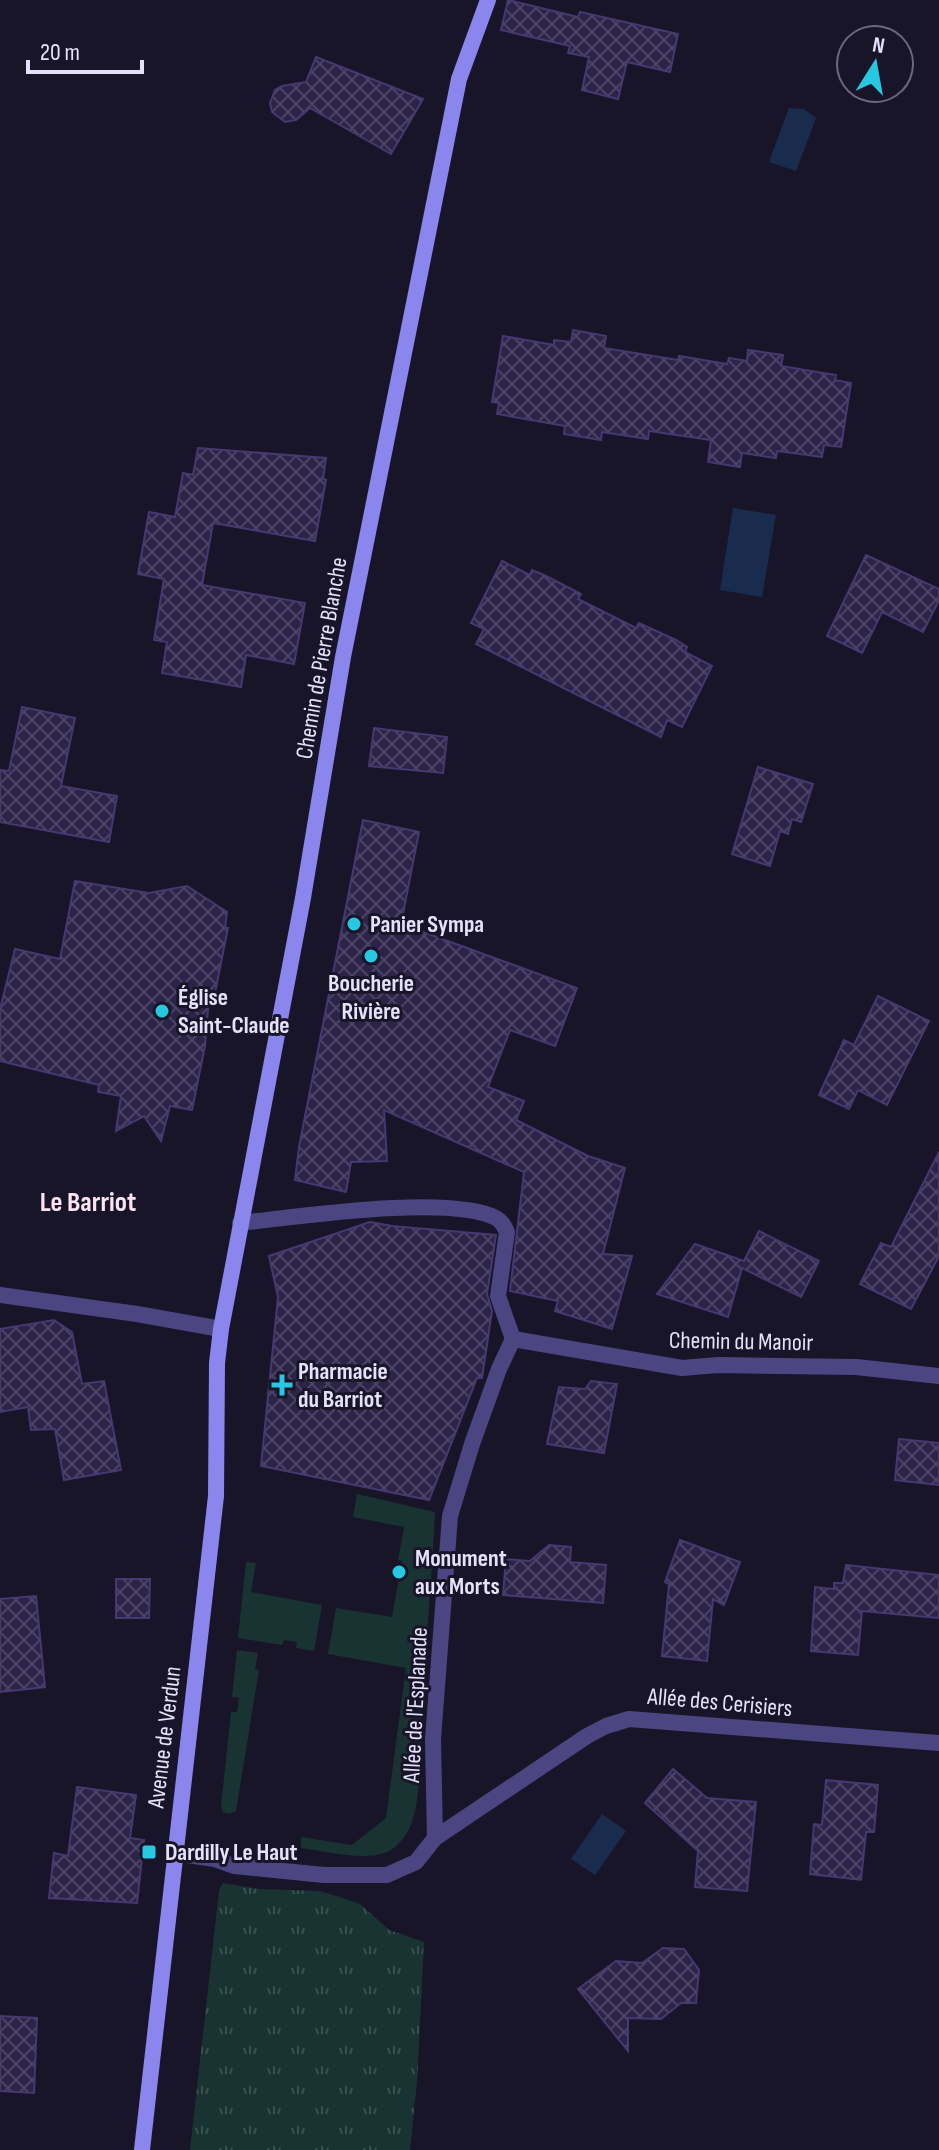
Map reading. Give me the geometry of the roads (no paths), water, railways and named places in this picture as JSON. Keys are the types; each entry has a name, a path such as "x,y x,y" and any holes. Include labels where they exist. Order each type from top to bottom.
{"street":[{"name":"Chemin de Pierre Blanche","path":"221,1329 303,898 343,657 456,95 488,0"},
{"path":"240,1223 360,1211 431,1208 476,1212 496,1218 503,1222 507,1232 498,1296 513,1339"},
{"path":"0,1295 221,1329"},
{"name":"Avenue de Verdun","path":"142,2150 216,1496 217,1363 221,1329"},
{"name":"Chemin du Manoir","path":"513,1339 682,1368 718,1365 856,1367 939,1376"},
{"name":"Allée de l'Esplanade","path":"435,1838 433,1739 450,1516 472,1444 513,1339"},
{"name":"Allée des Cerisiers","path":"435,1838 587,1736 629,1719 939,1743"},
{"path":"174,1853 215,1859 234,1866 324,1875 387,1875 416,1862 435,1838"}],"water":[{"path":"789,108 804,109 816,118 796,171 769,162"},
{"path":"733,508 776,515 762,597 720,590"},
{"path":"602,1814 626,1831 595,1875 571,1859"}],"place":[{"name":"Panier Sympa","path":"354,924"},
{"name":"Boucherie Rivière","path":"371,956"},
{"name":"Église Saint-Claude","path":"162,1011"},
{"name":"Pharmacie du Barriot","path":"282,1385"},
{"name":"Monument aux Morts","path":"399,1572"},
{"name":"Dardilly Le Haut","path":"149,1852"}],"district":[{"name":"Le Barriot","path":"88,1201"}]}
